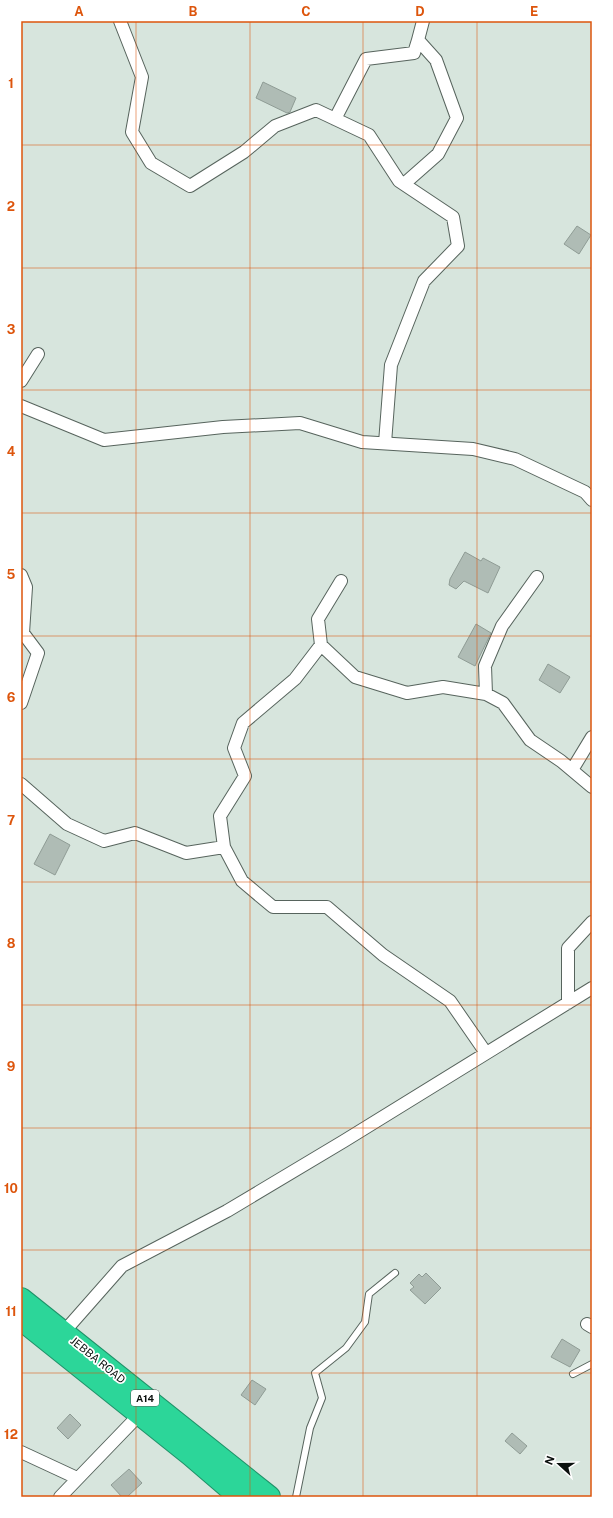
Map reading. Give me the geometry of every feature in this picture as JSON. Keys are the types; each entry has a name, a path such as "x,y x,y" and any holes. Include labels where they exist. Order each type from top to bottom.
{"highway":[{"name":"JEBBA ROAD","path":"21,1299 269,1497"},
{"path":"21,1319 191,1455 240,1497"}],"street":[{"path":"120,21 142,77 132,132 151,163 190,186 244,152 275,126 316,110 369,135 399,181 453,217 458,246 424,281 391,365 385,444"},
{"path":"336,119 366,59 414,52 423,21"},
{"path":"404,184 438,154 457,118 436,60 418,40"},
{"path":"21,381 38,354"},
{"path":"21,406 104,440 215,428 300,423 362,442 473,449 515,459 585,492 592,500"},
{"path":"21,575 26,587 23,600 23,633 38,653 21,703"},
{"path":"486,694 485,666 502,626 537,577"},
{"path":"341,581 318,619 321,645 355,677 407,693 443,687 486,694 503,703 530,740 572,770 592,787"},
{"path":"321,645 295,679 243,723 234,748 244,776 220,816 224,847 242,881 272,907 327,907 383,955 450,1001 486,1053"},
{"path":"572,770 592,737"},
{"path":"21,784 67,824 104,841 135,833 186,853 224,847"},
{"path":"21,796 34,795"},
{"path":"568,1003 568,948 592,922"},
{"path":"64,1333 122,1266 227,1211 344,1141 592,988"},
{"path":"60,1497 140,1414"},
{"path":"21,1452 77,1478"}],"lane":[{"path":"296,1497 310,1428 322,1398 315,1373 346,1348 365,1322 369,1294 395,1273"},
{"path":"573,1374 592,1364"}],"building":[{"path":"263,82 296,98 290,112 287,113 256,98"},
{"path":"577,226 591,235 579,254 564,244"},
{"path":"465,552 481,561 483,558 500,567 488,593 464,581 456,589 449,585 450,579"},
{"path":"476,624 491,633 475,666 458,657"},
{"path":"548,664 570,677 560,693 539,680"},
{"path":"50,834 70,845 55,875 34,864"},
{"path":"426,1273 441,1288 425,1304 410,1290 414,1287 410,1283 419,1274 422,1277"},
{"path":"562,1339 580,1350 570,1367 551,1357"},
{"path":"252,1380 266,1389 255,1405 241,1395"},
{"path":"70,1414 81,1425 68,1439 57,1428"},
{"path":"512,1433 527,1446 520,1454 505,1441"},
{"path":"129,1469 142,1483 127,1497 122,1497 111,1485"}]}
